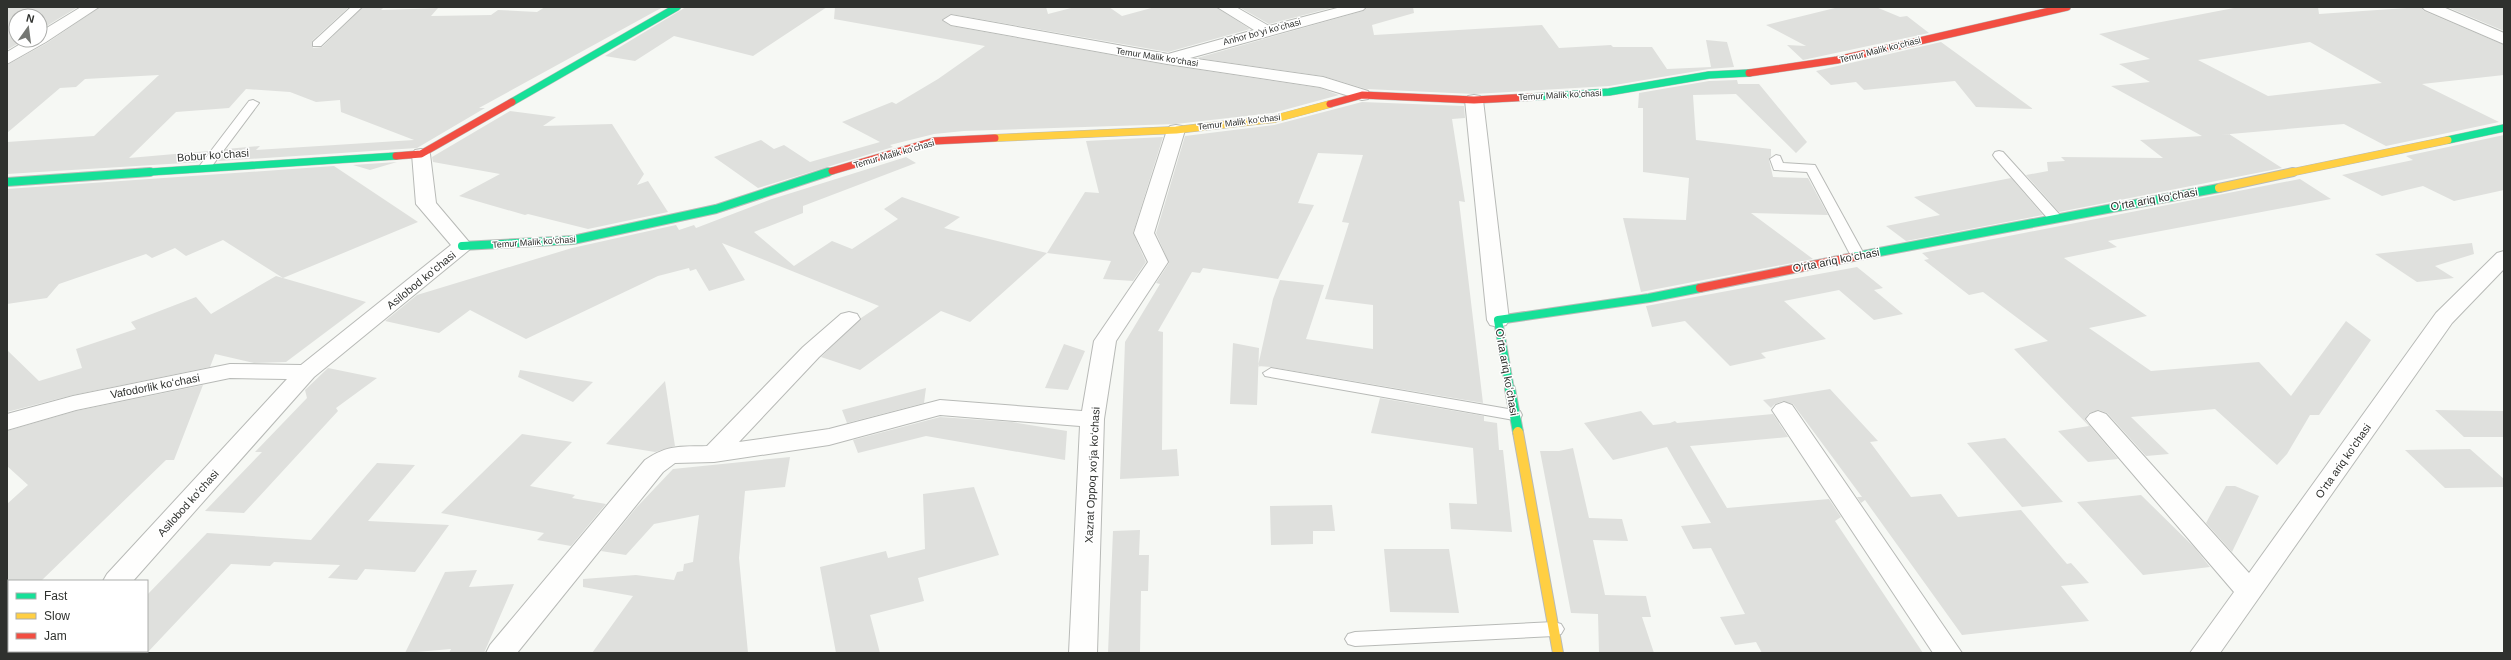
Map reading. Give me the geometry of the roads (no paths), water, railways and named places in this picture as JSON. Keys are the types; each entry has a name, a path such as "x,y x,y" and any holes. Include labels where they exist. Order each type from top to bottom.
{"street":[{"path":"48,33 91,7"},
{"path":"421,154 677,7"},
{"path":"1225,7 1266,31"},
{"name":"Anhor boʻyi koʻchasi","path":"1167,59 1358,7"},
{"name":"Temur Malik koʻchasi","path":"462,246 574,240 708,211 934,141 1176,130 1274,119 1362,95 1474,100 1609,92 1709,75 1777,71 1841,60 1990,23 2067,7"},
{"path":"2430,7 2504,39"},
{"name":"Temur Malik ko'chasi","path":"951,20 1167,59 1322,82 1362,95"},
{"path":"7,59 25,48"},
{"path":"1474,100 1498,320"},
{"name":"Oʻrta ariq koʻchasi","path":"1558,653 1498,320 1649,298 2055,218 2262,180 2504,128"},
{"name":"Xazrat Oppoq xo‘ja ko‘chasi","path":"1083,653 1092,419 1105,341 1158,262 1144,233 1176,130"},
{"name":"Bobur koʻchasi","path":"7,182 205,167 421,154"},
{"name":"Asilobod koʻchasi","path":"118,580 306,372 462,246 426,204 421,154"},
{"name":"Oʻrta ariq koʻchasi","path":"2204,653 2250,592 2444,318 2501,265"},
{"path":"714,454 811,352 849,319"},
{"name":"Vafodorlik koʻchasi","path":"7,422 73,403 230,371 306,372"},
{"path":"500,653 654,466 670,455 714,454 829,437 940,407 1092,419"},
{"path":"1784,410 1948,653"},
{"path":"2098,419 2250,592"}],"lane":[{"path":"317,44 357,7"},
{"path":"205,167 254,103"},
{"path":"1998,155 2055,218"},
{"path":"1776,158 1778,167 1811,168 1858,256"},
{"path":"1271,373 1514,415"},
{"path":"1355,639 1554,629"}]}
